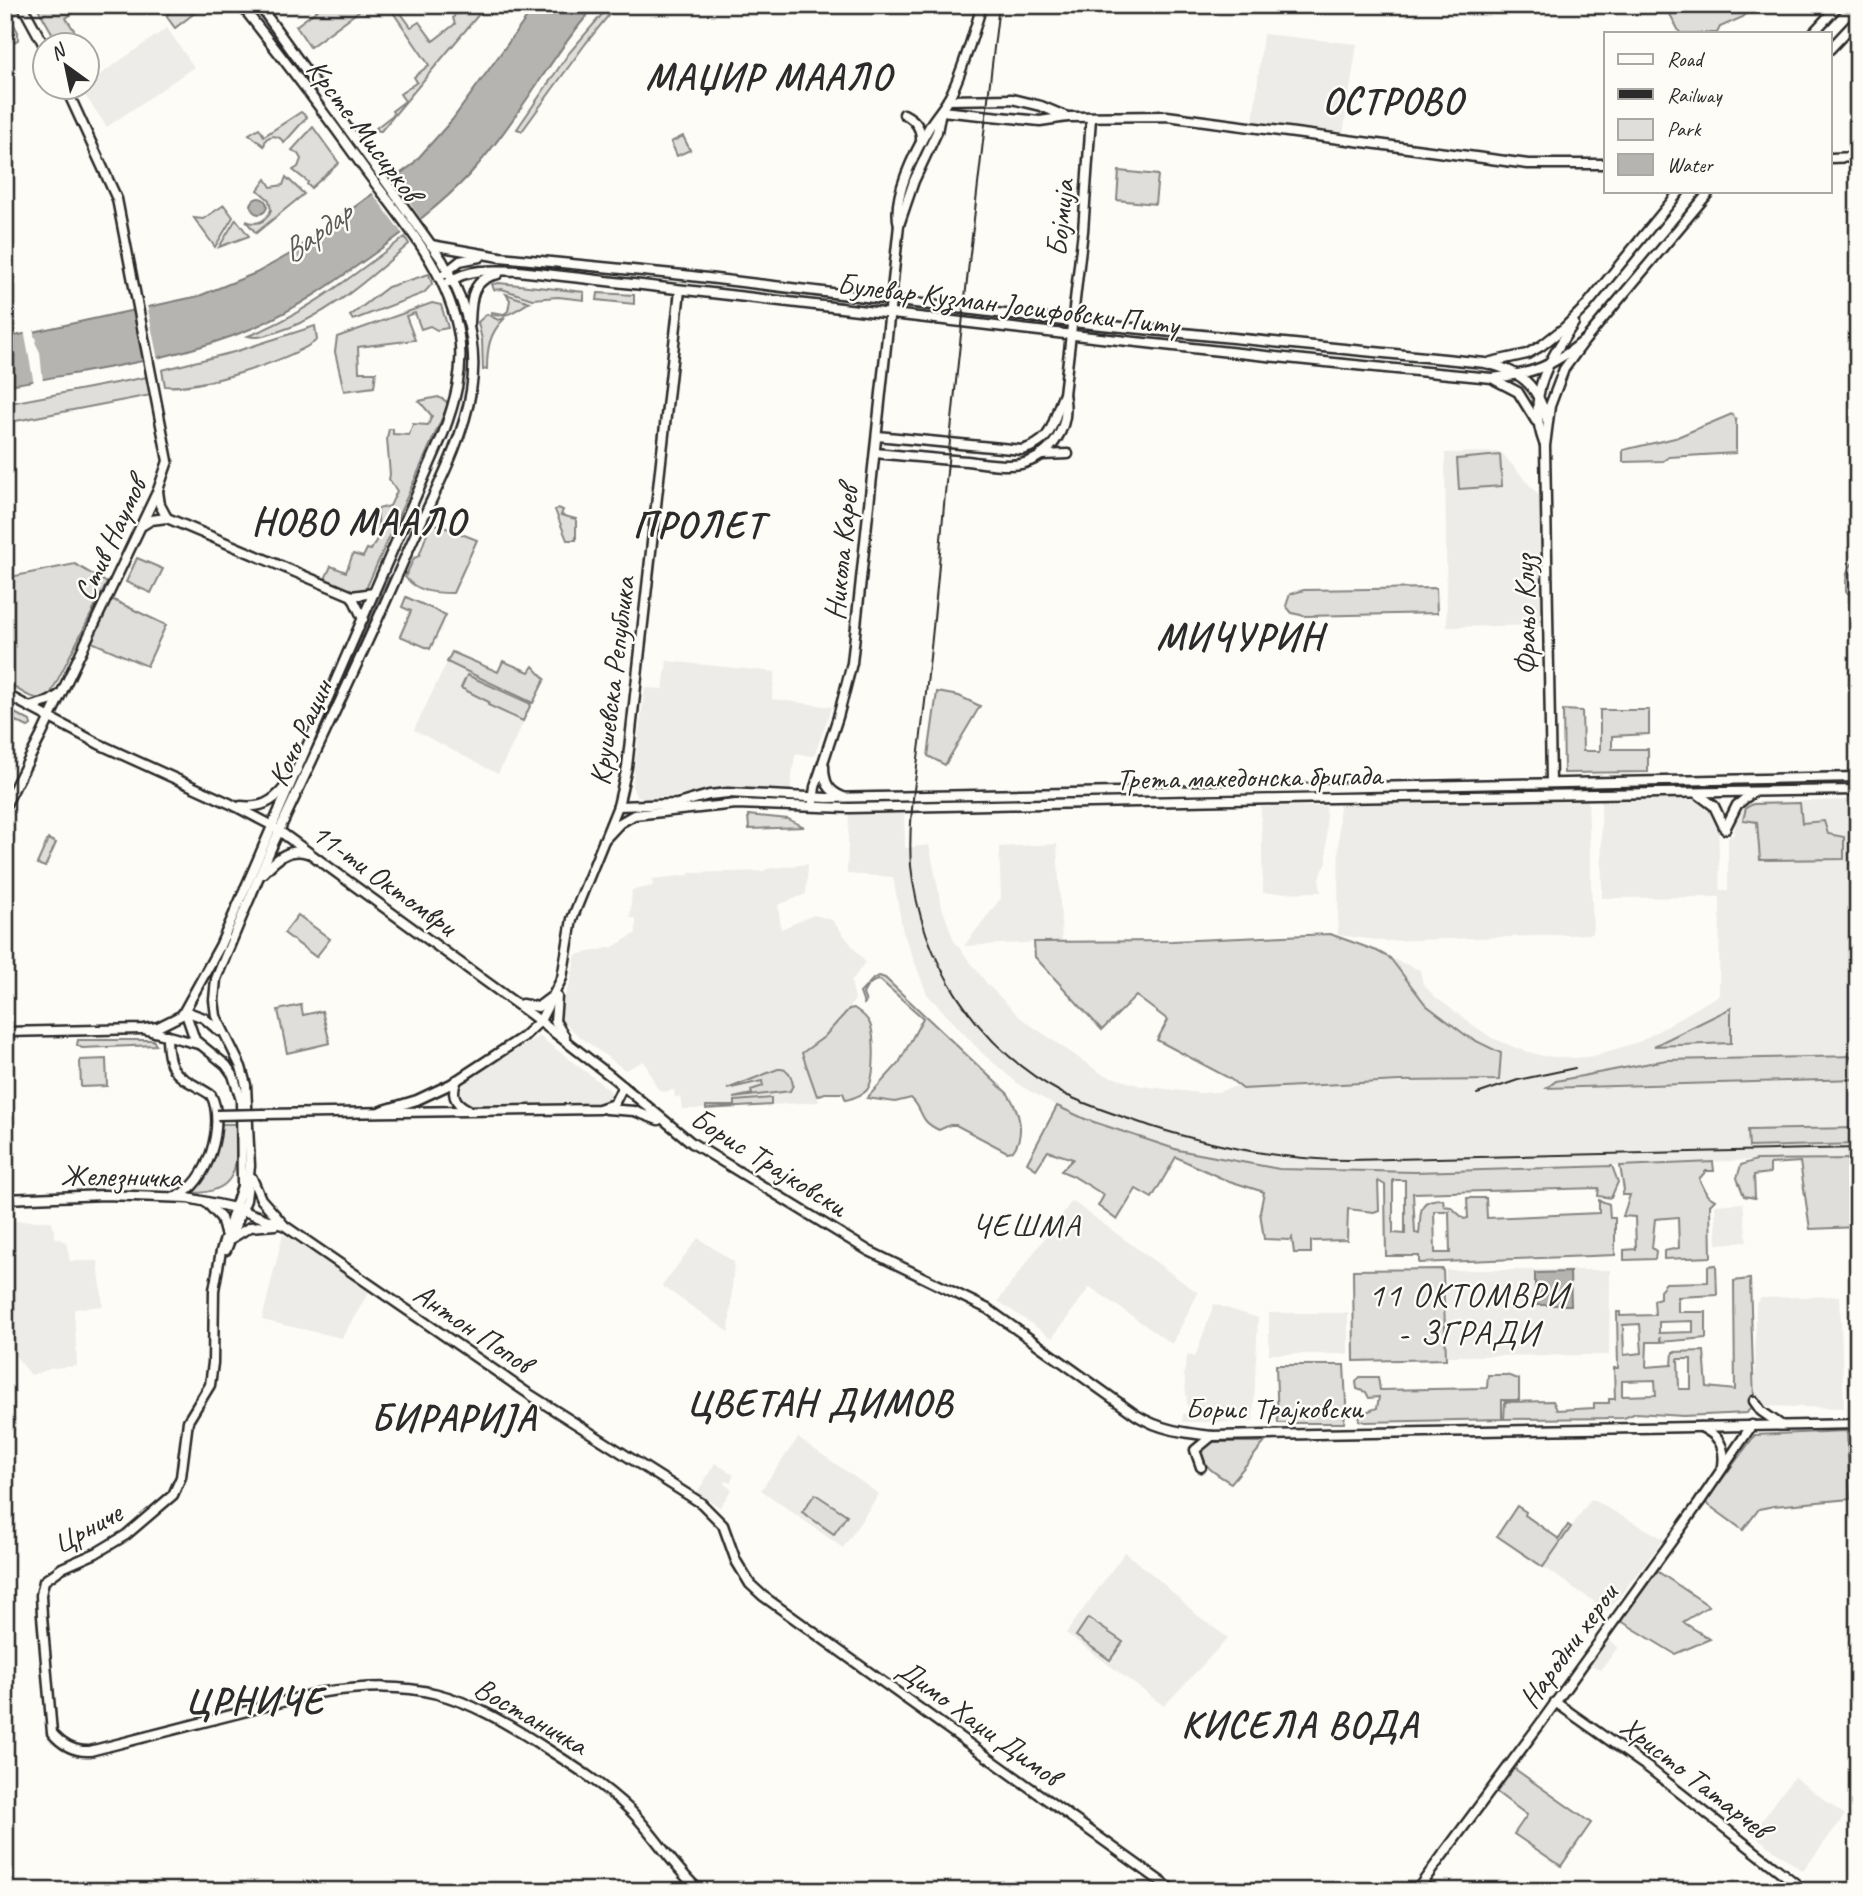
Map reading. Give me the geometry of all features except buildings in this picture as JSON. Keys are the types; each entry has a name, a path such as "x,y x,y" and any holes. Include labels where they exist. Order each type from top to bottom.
{"street":[{"path":"22,5 37,32"},
{"name":"Крсте Мисирков","path":"241,5 369,167 428,247 445,278"},
{"name":"Крсте Мисирков","path":"259,5 369,167"},
{"path":"899,225 897,211 902,189 930,127 948,100 970,46 982,5"},
{"path":"1814,32 1839,5"},
{"path":"1832,46 1858,19"},
{"path":"948,100 1012,99 1041,106 1067,117"},
{"name":"Стив Наумов","path":"5,806 141,527 165,474 168,460 117,199 72,102"},
{"path":"942,111 1040,121 1067,117 1167,116 1528,164 1604,164"},
{"path":"899,225 914,181 938,129 942,111"},
{"path":"904,114 914,120 919,128 921,145"},
{"name":"Бојмија","path":"1063,394 1085,210 1091,118"},
{"path":"1832,158 1858,157"},
{"path":"1586,306 1678,192"},
{"path":"1492,378 1520,375 1546,367 1586,339 1709,192"},
{"name":"Никола Карев","path":"813,808 813,798 852,663 881,436 890,299 899,225"},
{"name":"Крсте Мисирков","path":"428,247 434,265 445,278"},
{"name":"Булевар Кузман Јосифовски Питу","path":"428,247 1072,322 1485,363 1520,375"},
{"name":"Булевар Кузман Јосифовски Питу","path":"445,278 468,258 500,257"},
{"name":"Булевар Кузман Јосифовски Питу","path":"453,279 480,271 518,271 1070,336 1492,378"},
{"name":"Булевар Кузман Јосифовски Питу","path":"471,329 471,300 477,284 493,275 518,271"},
{"path":"445,278 453,279"},
{"name":"Кочо Рацин","path":"185,1011 220,946 454,403 460,375 459,337 445,278"},
{"name":"Кочо Рацин","path":"239,1209 251,1171 246,1085 241,1067 223,1036 214,1009 215,983 279,831 382,611 461,430 469,403 474,365 471,329 453,279"},
{"name":"Крушевска Република","path":"540,1021 559,988 565,971 572,919 618,806 627,767 680,290"},
{"name":"Булевар Кузман Јосифовски Питу","path":"1485,363 1522,356 1553,337 1586,306"},
{"name":"Фрањо Клуз","path":"1545,446 1538,425 1538,395 1546,367 1586,306"},
{"name":"Фрањо Клуз","path":"1551,782 1545,446 1547,420 1560,377 1586,339"},
{"name":"Фрањо Клуз","path":"1520,375 1538,395 1547,420"},
{"path":"1492,378 1518,392 1538,425"},
{"path":"881,436 1013,450 1026,449 1039,442 1051,430 1063,394"},
{"path":"878,454 1007,465 1026,462 1041,455 1062,432 1066,403 1063,394"},
{"path":"1041,455 1068,454"},
{"path":"158,490 158,501 167,517"},
{"path":"141,527 151,520 167,517 352,596 374,593"},
{"path":"352,596 363,619"},
{"path":"29,707 55,699 62,692"},
{"name":"11-ти Октомври","path":"5,694 63,726 271,825 540,1021"},
{"path":"41,736 63,726"},
{"path":"825,761 828,788 846,797"},
{"name":"Трета македонска бригада","path":"604,840 621,821 642,810 719,793 813,798 1858,777"},
{"path":"231,804 254,807 265,804 275,799 290,781"},
{"name":"Трета македонска бригада","path":"618,806 642,810 737,804 813,808 1858,790"},
{"path":"622,792 642,810"},
{"path":"1690,792 1710,802 1725,829 1737,805 1753,792"},
{"path":"259,877 287,853 297,851 309,854"},
{"path":"508,997 537,1007 545,1004 559,988"},
{"path":"559,988 555,1021 577,1049"},
{"path":"185,1011 208,1021 223,1036"},
{"path":"5,1032 144,1029 166,1023 185,1011"},
{"path":"185,1011 191,1032 198,1044"},
{"path":"381,1111 428,1097 523,1037 540,1021 577,1049"},
{"path":"144,1029 198,1044 226,1065 233,1075 240,1094 243,1186 239,1209 227,1239"},
{"path":"167,1035 168,1058 172,1066 181,1078 209,1093 216,1105 217,1115 209,1157 200,1178 191,1190 174,1197"},
{"name":"Борис Трајковски","path":"577,1049 692,1143 869,1251 988,1309 1141,1419 1161,1428 1212,1436 1858,1424"},
{"path":"457,1080 454,1087 455,1099 461,1106 472,1111"},
{"path":"599,1109 614,1104 623,1086"},
{"path":"217,1115 599,1109 634,1111 665,1123"},
{"path":"251,1171 259,1196 285,1226"},
{"name":"Железничка","path":"5,1199 105,1195 174,1197 239,1209"},
{"path":"205,1201 218,1214 227,1239"},
{"name":"Антон Попов","path":"239,1209 285,1226 511,1382 701,1503 723,1525 733,1556 756,1590"},
{"path":"227,1239 254,1226 285,1226"},
{"name":"Црниче","path":"52,1733 41,1608 44,1581 62,1567 96,1553 126,1535 173,1495 182,1473 188,1422 207,1392 211,1380 214,1290 227,1239"},
{"path":"1754,1401 1761,1411 1781,1425"},
{"name":"Народни херои","path":"1416,1891 1723,1469 1752,1424"},
{"path":"1698,1425 1720,1441 1724,1453 1723,1469"},
{"path":"1201,1467 1195,1450 1212,1436"},
{"name":"Димо Хаџи Димов","path":"756,1590 1174,1891"},
{"name":"Востаничка","path":"52,1733 68,1747 78,1751 90,1751 317,1693 396,1686 452,1697 482,1710 590,1776 638,1818 701,1891"},
{"name":"Христо Татарчев","path":"1555,1702 1660,1776 1805,1891"}],"shaded area":[{"path":"167,28 194,67 107,127 90,102 102,102 102,73"},
{"path":"1263,34 1357,44 1343,135 1253,124"},
{"path":"1501,452 1541,498 1543,625 1447,627 1445,453"},
{"path":"667,661 775,672 772,699 832,707 814,756 795,754 790,791 721,789 650,800 636,796 632,786 645,688 663,689"},
{"path":"447,662 533,703 498,774 414,730"},
{"path":"1699,797 1718,823 1720,890 1728,890 1728,838 1734,834 1736,818 1746,806 1754,802 1858,800 1858,1159 1348,1172 1279,1169 1178,1150 1085,1119 1021,1086 982,1053 927,994 903,932 893,877 847,874 849,813 904,811 905,848 929,845 942,907 954,941 988,985 1022,1019 1102,1074 1141,1086 1200,1093 1218,1092 1233,1087 1498,1080 1501,1053 1468,1037 1426,1005 1390,958 1420,970 1423,984 1434,996 1492,1038 1516,1048 1542,1056 1574,1058 1594,1056 1641,1041 1719,995 1720,897 1602,898 1601,800"},
{"path":"1588,799 1593,934 1385,941 1338,935 1339,802"},
{"path":"1326,806 1327,862 1319,878 1321,892 1263,893 1261,807"},
{"path":"1057,844 1062,941 964,946 1001,898 999,847"},
{"path":"808,864 806,894 778,905 781,929 814,915 832,920 865,962 851,982 855,999 847,1012 824,1037 803,1053 819,1102 682,1109 680,1097 675,1097 674,1090 663,1092 657,1088 644,1061 625,1070 561,1020 560,1007 570,983 576,955 613,947 636,933 636,918 630,918 632,890 653,886 652,879 689,873 765,871"},
{"path":"539,1036 611,1091 610,1100 601,1105 475,1106 465,1101 462,1087 469,1079"},
{"path":"1072,1201 1198,1293 1172,1344 1090,1287 1052,1338 998,1301"},
{"path":"1743,1203 1747,1242 1717,1244 1715,1205"},
{"path":"5,1221 52,1221 55,1237 66,1242 70,1261 98,1261 103,1306 74,1309 77,1366 53,1368 31,1375 5,1343"},
{"path":"283,1234 370,1290 342,1338 262,1320"},
{"path":"698,1238 734,1262 729,1332 662,1286"},
{"path":"1446,1270 1610,1270 1609,1355 1446,1356"},
{"path":"1840,1296 1844,1408 1760,1406 1755,1390 1756,1303 1761,1298"},
{"path":"1214,1304 1258,1318 1253,1422 1182,1422 1183,1414 1188,1413 1184,1373 1188,1354 1195,1357"},
{"path":"1269,1313 1348,1313 1348,1354 1269,1354"},
{"path":"798,1438 879,1494 843,1548 761,1490"},
{"path":"715,1463 734,1475 730,1483 726,1481 724,1484 732,1489 720,1507 697,1493"},
{"path":"1591,1499 1664,1539 1608,1611 1543,1567"},
{"path":"1125,1552 1197,1615 1228,1638 1164,1706 1066,1633"},
{"path":"1607,1640 1618,1647 1601,1670 1589,1664"},
{"path":"1794,1777 1845,1815 1803,1871 1752,1834"}],"green space":[{"path":"36,5 85,5 66,18 75,32 52,32"},
{"path":"170,5 205,5 175,28 167,17"},
{"path":"324,5 367,5 310,47 296,26"},
{"path":"388,5 395,5 411,27 419,22 433,41 455,24 455,14 479,5 485,7 381,131 379,131 376,128 405,101 400,94 417,82 414,77 429,65"},
{"path":"610,5 617,5 522,131 517,129 569,53"},
{"path":"1665,5 1756,5 1743,17 1720,27 1718,32 1679,32"},
{"path":"5,8 18,32 18,40 6,46 6,55"},
{"path":"301,112 307,117 284,143 274,136 266,139 264,146 249,134 259,128 264,136"},
{"path":"313,127 339,163 311,188 308,182 293,170 298,167 301,159 292,150"},
{"path":"683,136 690,150 677,156 671,142"},
{"path":"1119,171 1158,175 1155,204 1117,200"},
{"path":"286,177 304,194 256,233 246,221 261,222 271,210 269,200 258,190 266,179 271,187 283,185"},
{"path":"224,205 233,217 215,247 194,218 203,219"},
{"path":"236,219 249,236 219,247"},
{"path":"405,237 409,244 330,307 294,326 258,337 248,336 310,304"},
{"path":"429,274 432,284 424,293 353,320 350,316 388,287"},
{"path":"492,284 584,292 584,300 558,297 532,299 502,289 494,290"},
{"path":"598,293 634,295 634,304 597,300"},
{"path":"506,294 530,302 506,315 491,314 504,314 508,311 510,300"},
{"path":"432,303 441,305 448,328 437,330 430,326 421,329 415,313 406,316 415,340 358,347 359,372 376,372 374,387 344,391 335,352 337,337"},
{"path":"487,314 498,320 505,318 492,335 487,369 483,370 482,340 478,322"},
{"path":"315,326 317,340 287,356 221,378 180,386 165,386 162,370 234,352"},
{"path":"147,377 151,395 5,423 5,404"},
{"path":"438,397 448,405 366,589 356,592 325,579 331,566 346,572 353,554 363,557 367,549 371,550 378,537 378,509 390,506 397,491 389,479 389,429 393,429 393,434 409,435 413,424 428,425 432,416 419,401"},
{"path":"1732,414 1736,420 1736,453 1669,457 1663,461 1623,462 1623,450 1675,438"},
{"path":"1500,455 1502,486 1459,489 1457,459"},
{"path":"555,510 563,510 561,515 576,519 576,540 567,540"},
{"path":"431,522 477,540 453,593 420,589 405,577 414,558 419,556"},
{"path":"137,558 163,569 151,593 126,582"},
{"path":"1858,562 1858,593 1850,594 1846,592 1847,575 1849,567"},
{"path":"75,564 107,583 49,697 31,697 5,681 5,578"},
{"path":"386,577 389,578 283,807"},
{"path":"1436,588 1437,613 1305,616 1292,613 1286,606 1290,594 1304,590"},
{"path":"107,597 166,625 147,666 87,640"},
{"path":"406,597 446,615 430,649 400,636 411,611 402,607"},
{"path":"452,652 498,672 503,661 529,672 533,666 545,679 533,703 447,662"},
{"path":"467,675 531,704 523,721 488,705 489,702 461,688"},
{"path":"937,692 959,696 980,706 945,765 928,756"},
{"path":"5,708 30,721 31,725 28,727 5,716"},
{"path":"1563,710 1582,711 1583,751 1600,751 1600,710 1649,710 1649,734 1612,736 1612,749 1648,749 1648,772 1564,773"},
{"path":"720,797 790,802 790,804 746,799 691,804"},
{"path":"1800,803 1802,823 1824,821 1828,834 1844,837 1844,859 1760,860 1757,822 1743,820 1746,808 1753,804"},
{"path":"748,815 788,819 804,827 749,829"},
{"path":"48,839 56,843 45,867 37,864"},
{"path":"298,915 330,939 316,957 284,933"},
{"path":"1330,934 1390,958 1426,1005 1468,1037 1501,1053 1499,1080 1400,1081 1243,1089 1229,1078 1157,1040 1168,1020 1136,996 1102,1030 1035,957 1034,942 1172,941"},
{"path":"879,976 885,978 1008,1094 1020,1122 1019,1137 1013,1151 1007,1152 956,1125 939,1130 927,1123 911,1098 895,1102 867,1098 899,1063 923,1018 880,980 866,989 863,994 866,1002 864,1004 860,993"},
{"path":"301,1005 303,1015 322,1011 330,1043 287,1053 278,1010"},
{"path":"854,1008 867,1019 872,1030 874,1058 869,1086 862,1094 846,1100 843,1093 817,1096 802,1053 824,1037 849,1009"},
{"path":"1731,1008 1731,1043 1654,1046"},
{"path":"78,1040 153,1040 156,1045 82,1048 77,1045"},
{"path":"1858,1056 1858,1079 1547,1088 1556,1081 1666,1060"},
{"path":"106,1059 107,1086 81,1087 80,1060"},
{"path":"778,1069 787,1071 790,1075 793,1085 790,1091 733,1098 752,1094 751,1090 763,1086 762,1081 727,1089"},
{"path":"771,1098 771,1105 706,1109 706,1106 735,1106 735,1101"},
{"path":"1057,1106 1085,1119 1178,1150 1279,1169 1415,1172 1612,1166 1618,1182 1611,1198 1598,1196 1599,1188 1413,1193 1415,1233 1419,1234 1422,1209 1434,1200 1443,1199 1444,1206 1451,1207 1464,1219 1468,1218 1467,1198 1486,1198 1487,1218 1599,1213 1599,1200 1609,1204 1610,1218 1615,1218 1615,1255 1419,1263 1419,1256 1386,1256 1385,1185 1378,1181 1379,1210 1374,1212 1348,1209 1347,1240 1311,1241 1311,1253 1294,1253 1292,1238 1264,1239 1260,1212 1264,1192 1223,1179 1176,1157 1152,1198 1136,1189 1117,1220 1098,1206 1104,1195 1061,1171 1073,1159 1048,1151 1036,1169 1027,1163","holes":["1393,1180 1405,1180 1405,1234 1393,1233","1434,1211 1449,1211 1450,1253 1435,1253"]},
{"path":"222,1124 237,1124 236,1162 233,1172 221,1187 194,1193 212,1160"},
{"path":"1858,1128 1858,1144 1749,1147 1748,1130"},
{"path":"1858,1159 1858,1227 1810,1229 1800,1162 1770,1164 1770,1173 1754,1175 1755,1198 1744,1196 1737,1178 1741,1165 1756,1160"},
{"path":"1713,1162 1714,1171 1706,1171 1699,1179 1707,1195 1715,1200 1710,1205 1711,1257 1664,1259 1664,1251 1679,1248 1678,1217 1655,1219 1652,1248 1656,1251 1655,1259 1624,1260 1624,1250 1636,1249 1635,1217 1623,1216 1630,1195 1622,1195 1624,1190 1620,1166"},
{"path":"1716,1265 1717,1295 1678,1297 1678,1312 1706,1312 1706,1338 1661,1342 1660,1337 1660,1342 1647,1342 1646,1367 1672,1365 1673,1352 1704,1351 1707,1387 1735,1390 1734,1281 1750,1279 1754,1401 1747,1413 1683,1416 1636,1413 1624,1418 1504,1419 1505,1402 1553,1401 1557,1410 1594,1408 1594,1403 1609,1403 1609,1399 1615,1399 1614,1368 1618,1368 1617,1312 1620,1312 1620,1316 1655,1315 1654,1300 1660,1298 1660,1290 1666,1283 1708,1282 1708,1266","holes":["1693,1321 1693,1332 1659,1333 1659,1322","1640,1324 1642,1353 1624,1355 1623,1325","1678,1359 1691,1359 1691,1389 1679,1389","1655,1380 1656,1395 1622,1396 1622,1381"]},
{"path":"1443,1269 1446,1359 1354,1361 1353,1270"},
{"path":"1276,1365 1344,1365 1344,1423 1278,1423"},
{"path":"1488,1375 1506,1375 1519,1379 1519,1400 1502,1400 1502,1419 1359,1420 1360,1414 1377,1408 1379,1397 1369,1398 1366,1392 1357,1389 1356,1382 1360,1377 1378,1377 1380,1390 1487,1388"},
{"path":"1847,1431 1850,1499 1759,1509 1743,1530 1707,1504 1706,1501 1755,1435"},
{"path":"1265,1442 1231,1483 1211,1470 1201,1457 1200,1451 1205,1444"},
{"path":"815,1494 847,1515 834,1534 802,1512"},
{"path":"1517,1506 1526,1512 1525,1515 1559,1539 1568,1525 1571,1527 1543,1567 1497,1536"},
{"path":"1657,1571 1709,1606 1683,1622 1710,1639 1675,1654 1621,1621"},
{"path":"1088,1618 1123,1642 1110,1660 1076,1636"},
{"path":"1512,1767 1591,1823 1561,1866 1514,1834 1527,1815 1495,1791"}],"water":[{"name":"Вардар","path":"536,5 596,5 469,175 436,207 375,253 301,303 253,328 223,339 162,357 5,386 5,338 199,296 256,273 290,254 412,165 452,120"},
{"path":"259,198 267,206 259,214 251,206"},
{"path":"1570,1272 1571,1305 1535,1305 1535,1273"}],"pier":[{"path":"392,176 423,222 404,236 371,191"},
{"path":"147,305 158,360 144,363 133,308"},
{"path":"34,328 43,382 34,384 24,330"}],"railway":[{"path":"999,5 958,361 910,835 911,866 927,935 958,998 1004,1051 1032,1074 1062,1093 1105,1111 1175,1133 1273,1155 1350,1160 1858,1148"},
{"path":"1477,1094 1518,1080 1575,1068"}],"district":[{"name":"МАЏИР МААЛО","path":"769,76"},
{"name":"ОСТРОВО","path":"1393,100"},
{"name":"НОВО МААЛО","path":"359,521"},
{"name":"ПРОЛЕТ","path":"699,524"},
{"name":"МИЧУРИН","path":"1240,636"},
{"name":"ЧЕШМА","path":"1027,1225"},
{"name":"11 ОКТОМВРИ - ЗГРАДИ","path":"1469,1313"},
{"name":"ЦВЕТАН ДИМОВ","path":"820,1402"},
{"name":"БИРАРИЈА","path":"454,1417"},
{"name":"ЦРНИЧЕ","path":"255,1700"},
{"name":"КИСЕЛА ВОДА","path":"1300,1724"}]}
